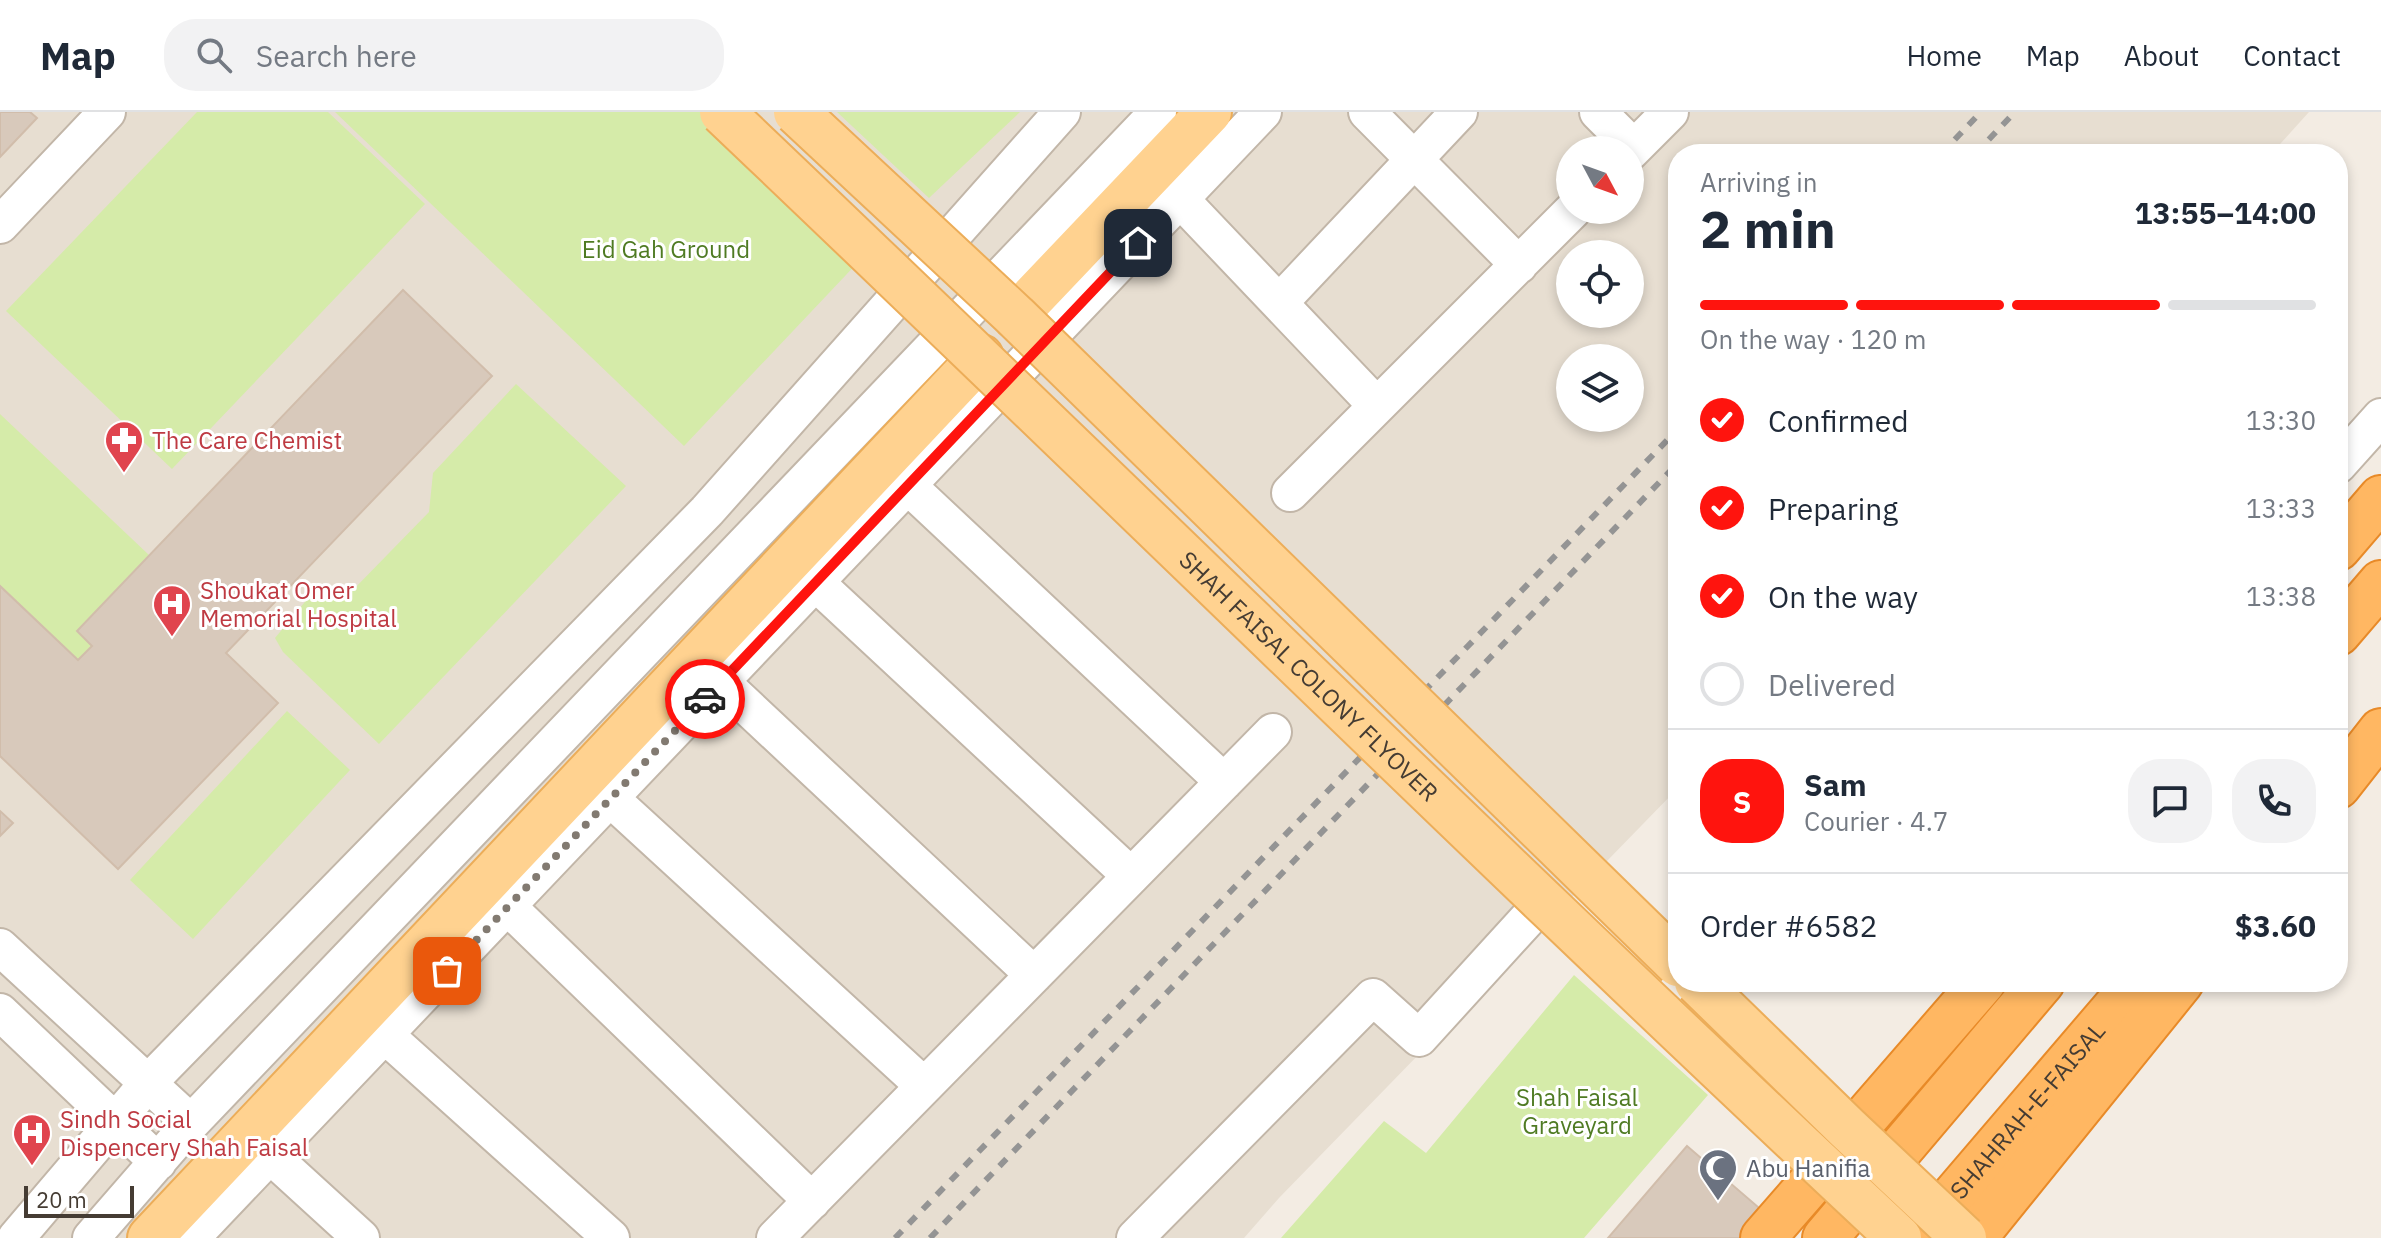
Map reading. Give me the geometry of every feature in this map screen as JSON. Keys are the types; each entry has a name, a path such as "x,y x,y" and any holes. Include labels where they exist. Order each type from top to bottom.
{"highway":[{"path":"2348,536 2381,498"},
{"path":"2348,621 2381,583"},
{"path":"2348,735 2381,697"},
{"path":"2348,773 2381,731"},
{"path":"1852,1133 1974,992"},
{"path":"1825,1238 2034,992"},
{"name":"SHAHRAH-E-FAISAL","path":"1918,1238 2128,992"},
{"path":"1974,1238 2173,992"},
{"path":"1763,1238 1824,1168"}],"main road":[{"name":"SHAH FAISAL COLONY FLYOVER","path":"722,112 981,357 1543,902 1899,1238"},
{"path":"796,112 1015,316 1668,954"},
{"path":"1015,316 1209,112"},
{"path":"150,1238 981,357"},
{"path":"1707,992 1964,1238"}],"street":[{"path":"0,225 107,112"},
{"path":"16,1238 148,1083 707,511 1062,112"},
{"path":"91,1238 191,1123 1158,112"},
{"path":"191,1238 1263,112"},
{"path":"1367,112 1519,265"},
{"path":"1279,303 1459,112"},
{"path":"1598,112 1619,136"},
{"path":"1644,138 1670,112"},
{"path":"1180,199 1377,406"},
{"path":"1290,493 1559,224"},
{"path":"2348,454 2381,417"},
{"path":"907,485 1224,782"},
{"path":"815,582 1131,876"},
{"path":"721,682 1034,975"},
{"path":"775,1238 1273,732"},
{"path":"611,799 924,1086"},
{"path":"1135,1238 1373,997 1419,1038 1543,902"},
{"path":"508,907 812,1201"},
{"path":"0,947 191,1123"},
{"path":"0,1012 158,1162"},
{"path":"385,1035 611,1238"},
{"path":"270,1155 361,1238"}],"shaded area":[{"path":"0,112 2309,112 2280,144 1668,144 1668,798 1279,1198 1244,1238 0,1238"}],"green space":[{"path":"197,112 328,112 425,204 172,469 6,311"},
{"name":"Eid Gah Ground","path":"335,112 712,112 863,257 684,446"},
{"path":"837,112 1020,112 929,198"},
{"path":"516,384 626,486 379,744 283,652 275,638 309,597 322,593 350,593 429,512 433,473"},
{"path":"0,414 149,555 77,631 92,646 78,660 0,586"},
{"path":"287,711 350,770 193,939 130,880"},
{"name":"Shah Faisal Graveyard","path":"1574,975 1708,1095 1584,1238 1281,1238 1384,1121 1426,1153"}],"building":[{"path":"0,112 30,112 37,118 0,157"},
{"path":"403,290 492,376 226,653 278,703 118,869 0,756 0,586 78,660 92,646 77,631"},
{"path":"0,811 13,823 0,836"},
{"path":"1687,1146 1765,1213 1743,1238 1608,1238"}],"railway":[{"path":"1951,144 1981,112"},
{"path":"1985,144 2015,112"},
{"path":"895,1238 1668,439"},
{"path":"930,1238 1668,473"}],"way so far":[{"path":"447,971 705,699"}],"place":[{"name":"The Care Chemist","path":"124,474"},
{"name":"Shoukat Omer Memorial Hospital","path":"172,638"},
{"name":"Sindh Social Dispencery Shah Faisal","path":"32,1167"},
{"name":"Abu Hanifia","path":"1718,1202"}],"route":[{"path":"705,699 1138,243"}]}
